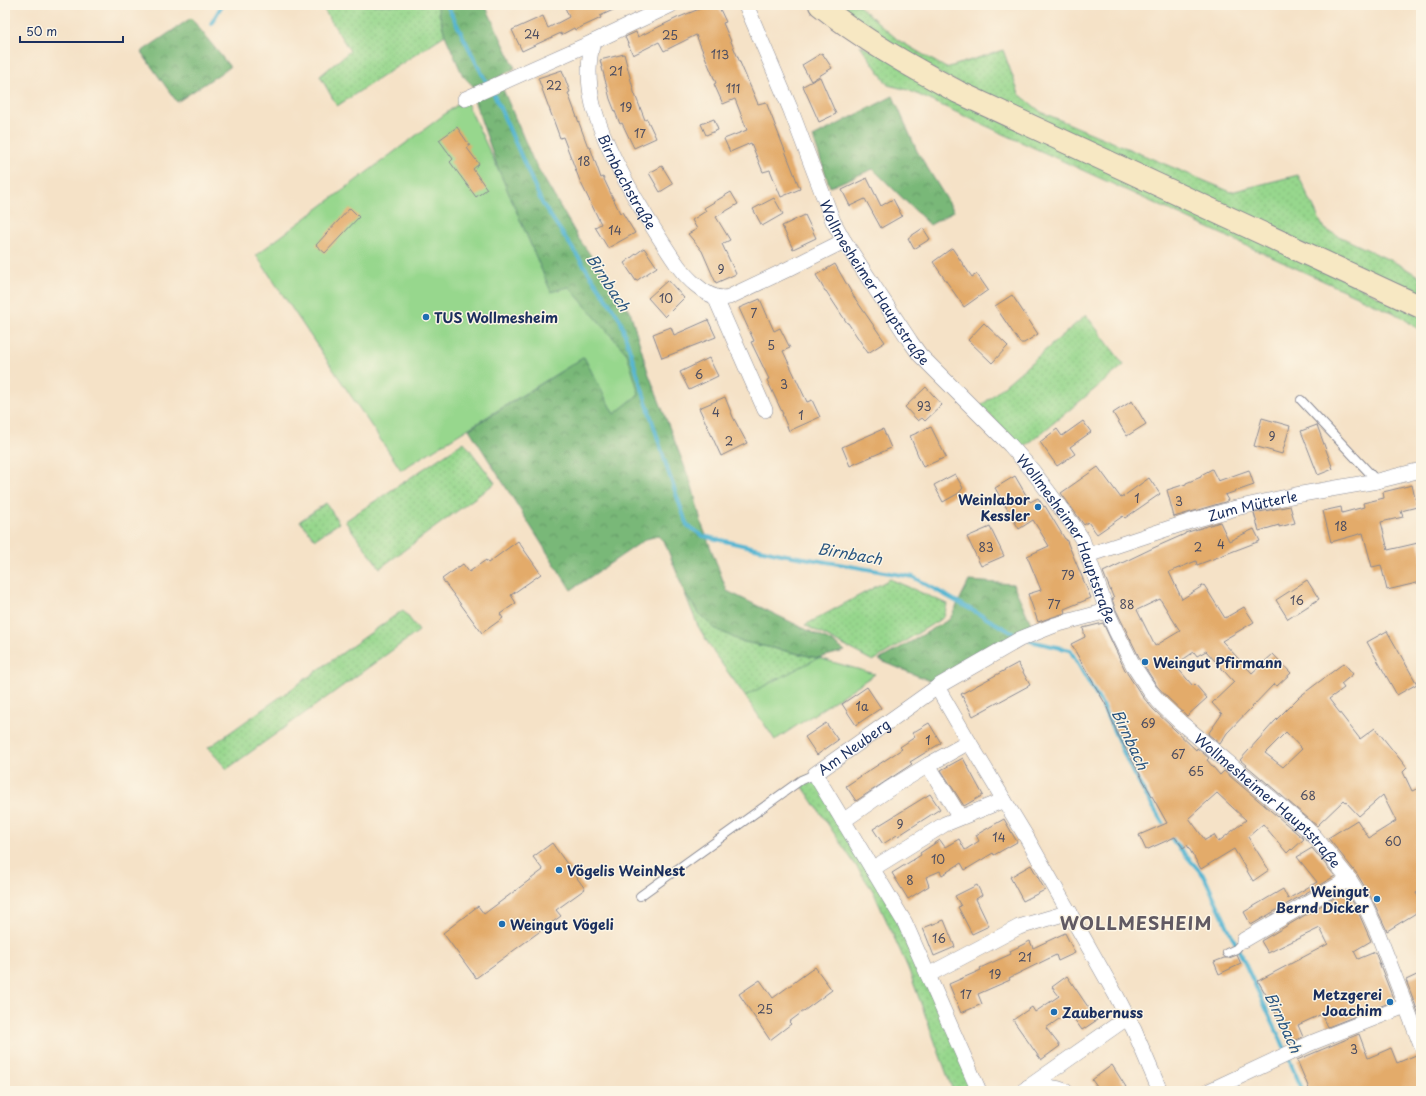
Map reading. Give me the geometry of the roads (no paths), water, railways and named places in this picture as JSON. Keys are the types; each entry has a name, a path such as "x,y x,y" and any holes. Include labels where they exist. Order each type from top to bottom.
{"main road":[{"path":"820,5 841,22 900,60 958,92 1421,307"}],"street":[{"path":"465,99 593,42 671,5"},
{"name":"Wollmesheimer Hauptstraße","path":"746,5 788,103 827,207 844,241 920,355 998,432 1022,458 1073,525 1082,539 1088,554 1107,611 1140,678 1160,703 1185,726 1315,837 1349,879 1371,918 1405,1006 1417,1026 1421,1045"},
{"name":"Birnbachstraße","path":"593,42 589,66 591,93 597,117 617,163 635,197 673,259 696,286 715,297"},
{"path":"765,410 715,297 725,298 736,294 844,241"},
{"name":"Zum Mütterle","path":"1088,554 1236,508 1296,495 1377,481 1421,470"},
{"name":"Am Neuberg","path":"979,1091 905,923 815,774 938,687 1020,639 1046,628 1107,611"},
{"path":"938,687 1070,912 1128,1017 1160,1091"},
{"path":"843,821 889,789 969,742"},
{"path":"928,765 960,817"},
{"path":"872,869 940,827 960,817 1004,800"},
{"path":"1240,944 1349,879"},
{"path":"928,975 1019,927 1070,912"},
{"path":"1209,1091 1293,1051 1405,1006"},
{"path":"1026,1089 1128,1017"},
{"path":"1026,1089 1046,1086 1065,1091"}],"lane":[{"path":"1301,400 1377,481"},
{"path":"640,896 801,780 815,774"},
{"path":"1226,953 1240,944"}],"waterway":[{"path":"211,24 222,5"},
{"name":"Birnbach","path":"447,5 488,85"},
{"name":"Birnbach","path":"492,90 542,203 620,319 668,471 687,525 703,536 781,554 913,577 1018,636"},
{"name":"Birnbach","path":"1030,641 1070,650 1102,705 1133,773 1166,829"},
{"name":"Birnbach","path":"1170,835 1174,842 1204,876 1286,1051"},
{"name":"Birnbach","path":"1288,1057 1303,1091"}],"place":[{"name":"TUS Wollmesheim","path":"426,317"},
{"name":"Weinlabor Kessler","path":"1038,507"},
{"name":"Weingut Pfirmann","path":"1145,662"},
{"name":"Vögelis WeinNest","path":"559,870"},
{"name":"Weingut Bernd Dicker","path":"1377,899"},
{"name":"Weingut Vögeli","path":"502,924"},
{"name":"Metzgerei Joachim","path":"1390,1002"},
{"name":"Zaubernuss","path":"1054,1012"}],"district":[{"name":"WOLLMESHEIM","path":"1136,922"}]}
